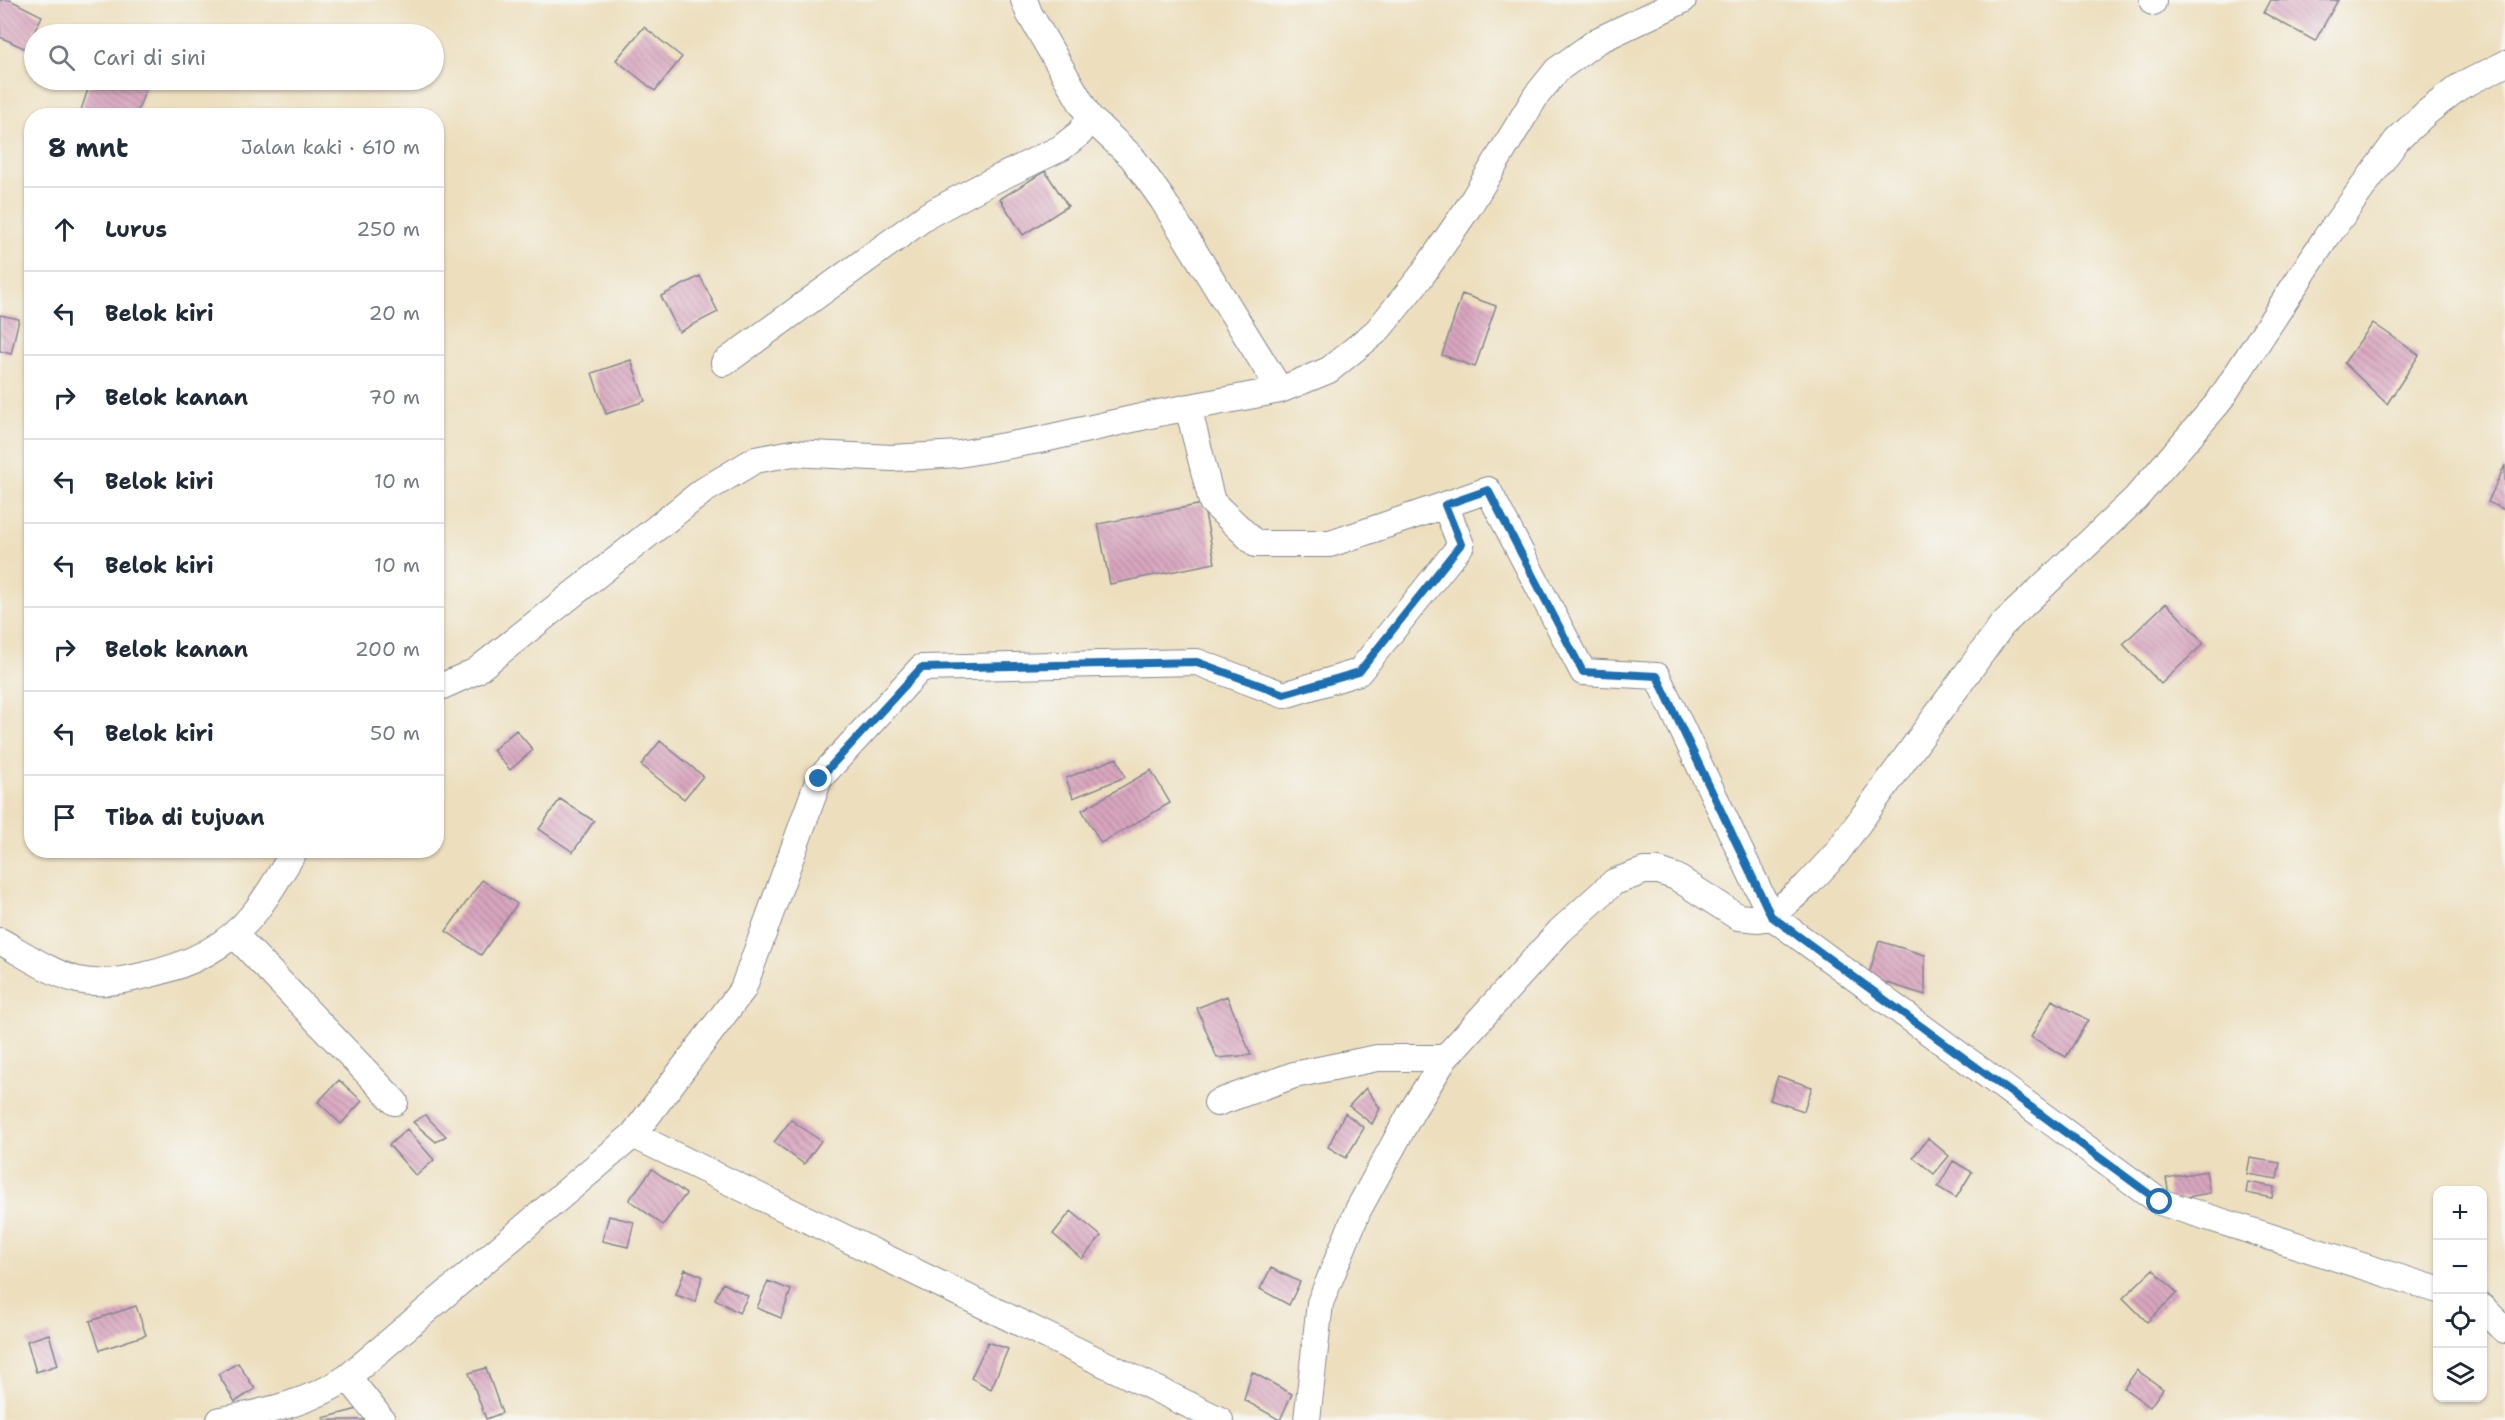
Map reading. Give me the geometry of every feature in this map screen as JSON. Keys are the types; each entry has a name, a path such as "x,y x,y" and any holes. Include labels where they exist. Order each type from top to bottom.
{"street":[{"path":"1024,0 1029,13 1090,118 1132,157 1162,199 1280,390"},
{"path":"444,685 476,670 703,491 755,460 793,453 892,458 959,454 1039,440 1188,407 1280,390 1329,370 1377,331 1420,278 1468,208 1536,96 1557,70 1597,40 1683,0"},
{"path":"1307,1420 1318,1314 1331,1275 1359,1210 1412,1111 1445,1058 1560,931 1614,882 1644,871 1659,872 1676,877 1738,917 1758,919 1771,916 1806,886 1836,854 2002,625 2134,499 2218,403 2325,239 2397,141 2426,113 2459,87 2505,64"},
{"path":"724,363 928,215 1061,148 1080,133 1090,118"},
{"path":"1188,407 1212,502 1256,544 1330,544 1488,490 1583,672 1657,676 1771,916 2160,1202 2433,1288"},
{"path":"220,1420 247,1416 309,1397 348,1377 633,1135 743,988 819,779 921,668 1197,662 1284,694 1359,672 1461,544 1445,505"},
{"path":"0,941 57,972 95,983 117,982 172,969 206,953 234,934 254,914 290,858"},
{"path":"234,934 395,1102"},
{"path":"1217,1103 1293,1075 1377,1058 1445,1058"},
{"path":"633,1135 1220,1420"},
{"path":"2487,1312 2505,1330"},
{"path":"348,1377 382,1420"}],"building":[{"path":"0,0 10,0 42,16 38,24 24,24 24,48 0,37"},
{"path":"2271,0 2338,0 2315,41 2264,13"},
{"path":"644,27 682,57 655,91 616,60"},
{"path":"88,90 145,90 139,108 82,108"},
{"path":"1045,171 1068,206 1023,235 1000,199"},
{"path":"700,276 718,312 679,332 661,296"},
{"path":"1462,294 1496,306 1475,367 1442,355"},
{"path":"0,315 19,319 11,354 0,351"},
{"path":"2373,323 2419,355 2387,404 2344,363"},
{"path":"631,360 645,401 606,414 592,373"},
{"path":"2505,465 2505,510 2488,502"},
{"path":"1203,504 1215,563 1110,584 1098,524"},
{"path":"2166,603 2204,643 2161,684 2123,644"},
{"path":"516,730 533,750 510,770 493,750"},
{"path":"660,741 703,776 684,799 641,765"},
{"path":"1117,758 1125,777 1073,798 1066,778"},
{"path":"1151,770 1170,803 1101,843 1082,810"},
{"path":"560,799 594,821 573,852 539,829"},
{"path":"482,880 517,904 481,955 446,931"},
{"path":"1879,941 1925,955 1925,995 1868,977"},
{"path":"1227,996 1251,1055 1217,1058 1197,1008"},
{"path":"2052,1000 2088,1020 2066,1057 2031,1037"},
{"path":"1778,1076 1812,1087 1804,1111 1770,1100"},
{"path":"339,1080 362,1101 341,1124 318,1102"},
{"path":"1366,1088 1380,1108 1372,1124 1349,1106"},
{"path":"1345,1113 1364,1128 1346,1158 1328,1147"},
{"path":"425,1115 446,1136 436,1142 413,1122"},
{"path":"791,1120 821,1141 804,1164 774,1142"},
{"path":"407,1129 434,1160 416,1176 389,1145"},
{"path":"1928,1138 1949,1156 1934,1174 1913,1157"},
{"path":"2250,1158 2280,1163 2277,1179 2247,1174"},
{"path":"1953,1161 1972,1172 1956,1198 1938,1187"},
{"path":"652,1169 686,1194 663,1225 629,1200"},
{"path":"2206,1171 2210,1193 2170,1200 2166,1178"},
{"path":"2248,1182 2274,1187 2272,1198 2246,1193"},
{"path":"1071,1211 1101,1236 1082,1259 1053,1234"},
{"path":"609,1216 634,1222 628,1247 602,1241"},
{"path":"1271,1268 1300,1282 1289,1305 1260,1289"},
{"path":"685,1269 702,1276 696,1302 676,1295"},
{"path":"2153,1269 2177,1293 2147,1322 2123,1298"},
{"path":"768,1281 791,1290 781,1318 757,1308"},
{"path":"723,1283 748,1296 739,1313 715,1299"},
{"path":"136,1306 146,1335 100,1350 90,1321"},
{"path":"49,1334 58,1365 36,1372 27,1341"},
{"path":"988,1342 1008,1349 991,1389 971,1378"},
{"path":"238,1363 255,1389 235,1402 218,1374"},
{"path":"486,1368 502,1413 486,1419 469,1373"},
{"path":"2137,1370 2163,1389 2150,1407 2124,1388"},
{"path":"1252,1372 1292,1394 1280,1420 1244,1400"},
{"path":"362,1408 366,1420 324,1420 323,1418"}],"route":[{"path":"819,779 921,668 1197,662 1284,694 1359,672 1461,544 1445,505 1488,490 1583,672 1657,676 1771,916 2160,1202"}]}
